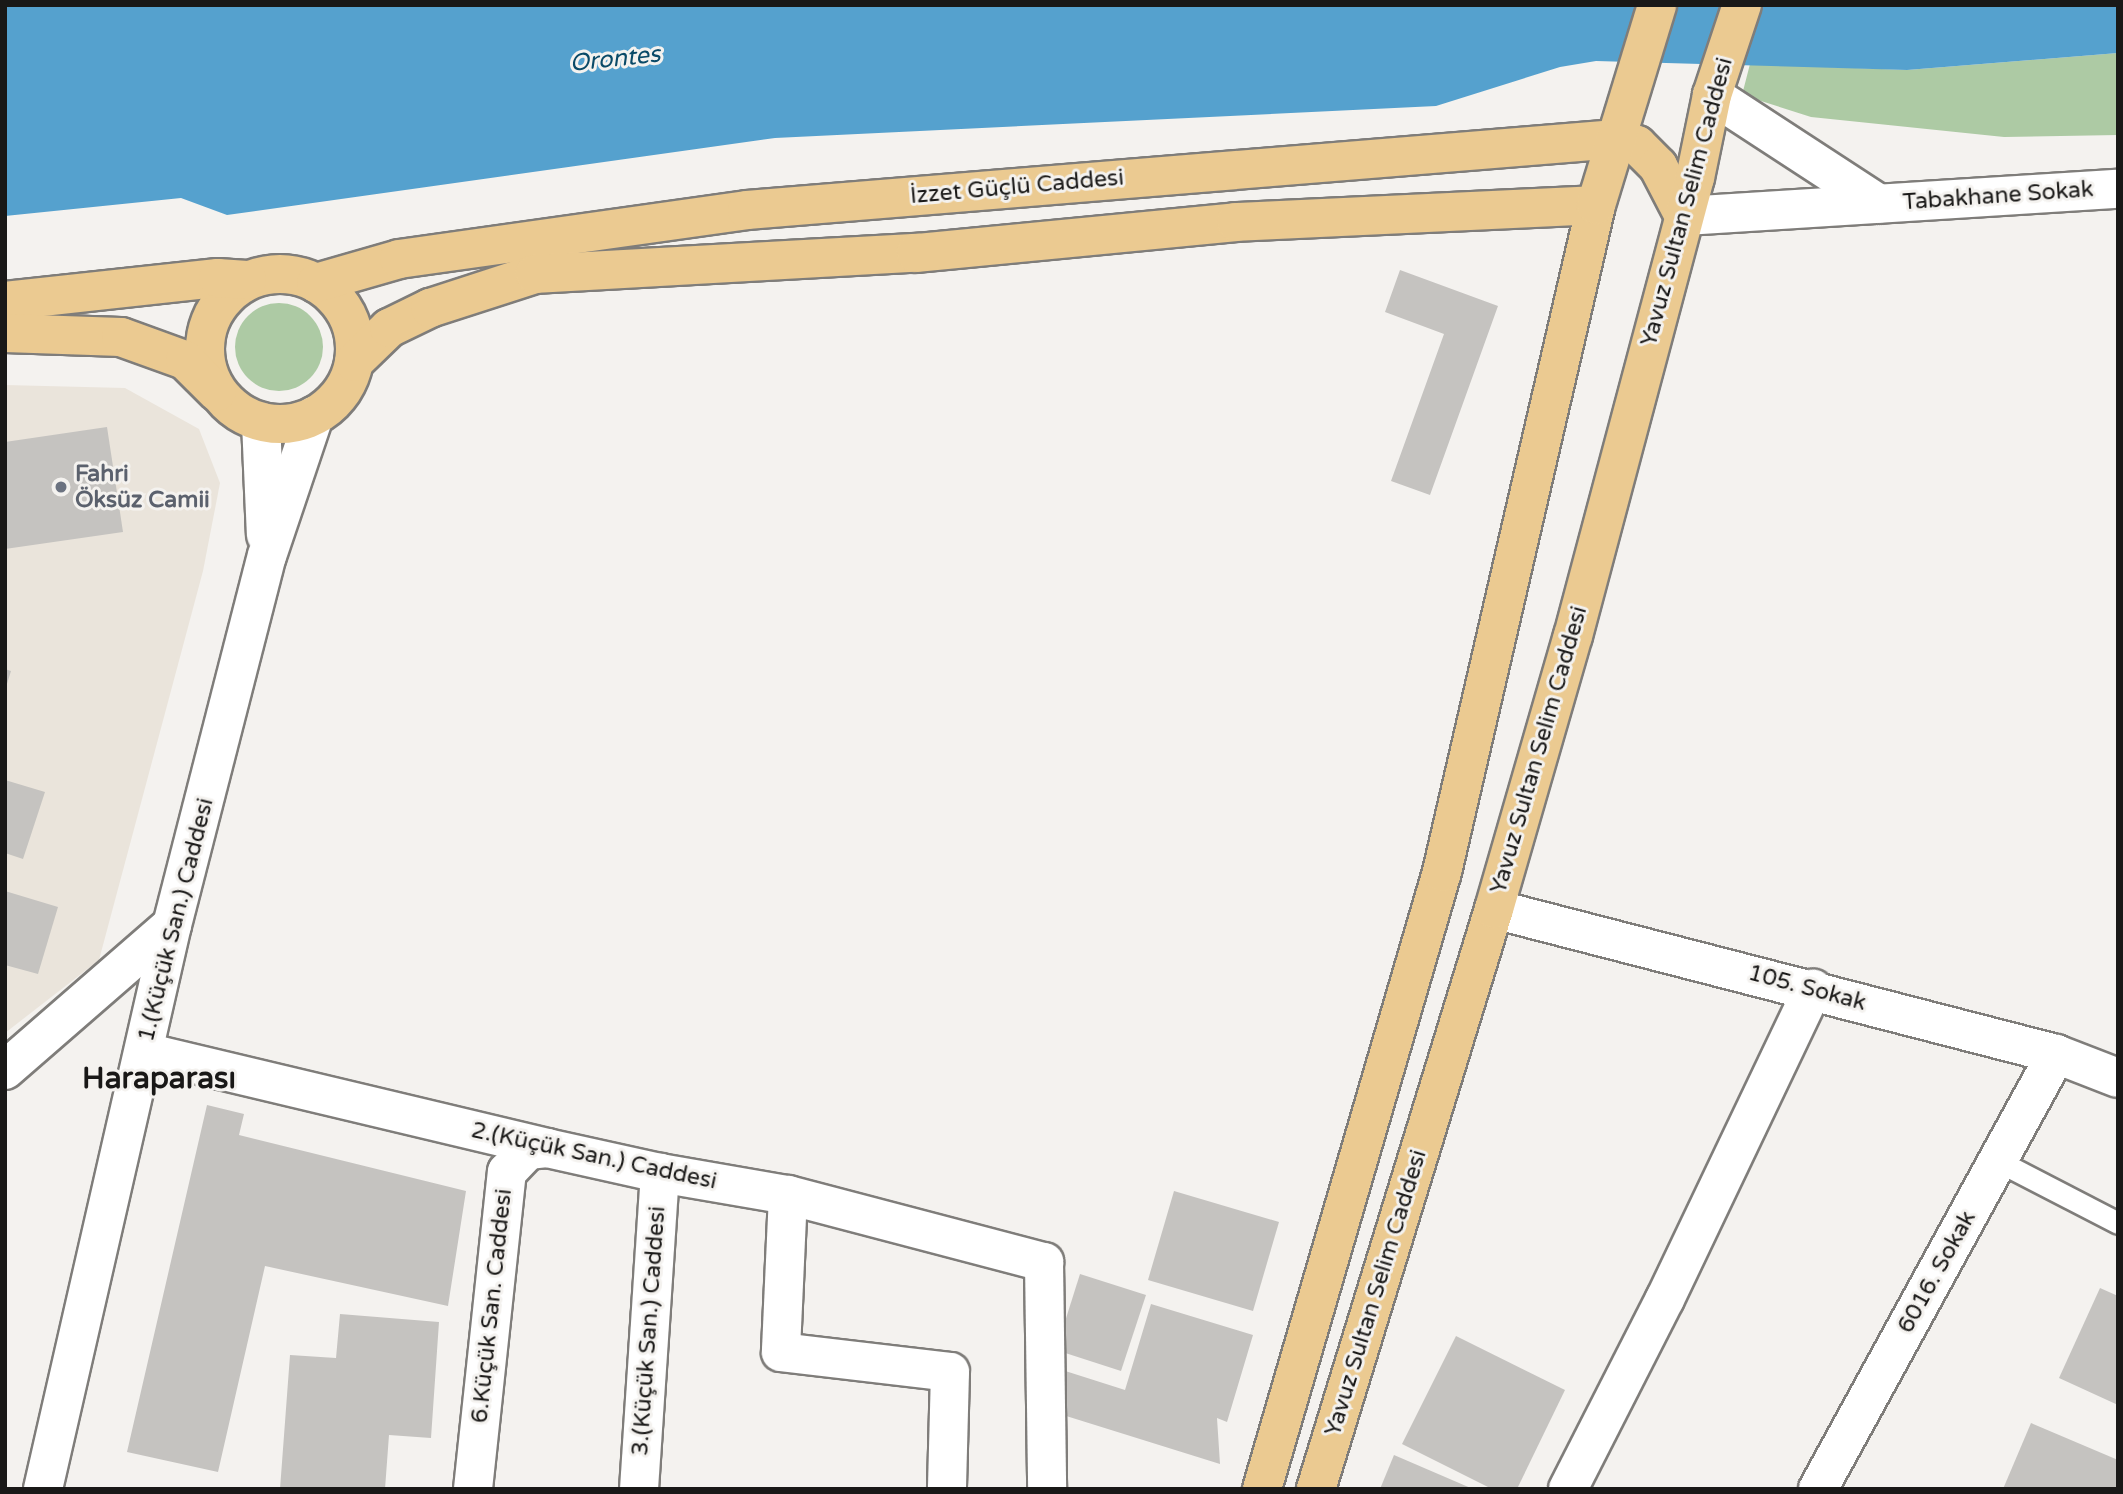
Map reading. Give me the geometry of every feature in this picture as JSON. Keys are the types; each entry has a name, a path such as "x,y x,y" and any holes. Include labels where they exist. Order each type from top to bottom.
{"main road":[{"path":"1262,1489 1442,872 1597,205 1657,5"},
{"name":"Yavuz Sultan Selim Caddesi","path":"1316,1489 1494,909 1573,636 1684,216 1715,87 1742,5"},
{"path":"1616,139 1637,145 1658,166 1684,216"},
{"name":"İzzet Güçlü Caddesi","path":"316,283 399,259 747,210 1616,139"},
{"path":"354,362 388,328 429,308 535,274 916,253 1236,222 1597,205"},
{"path":"5,301 218,278 247,280 271,274 294,275 316,283 334,297 348,316 354,338 354,362 346,383 333,402 314,416 297,422 261,422 241,413 225,400 185,360 121,337 5,333"},
{"path":"225,400 211,380 205,358 206,334 214,312 228,293 247,280"}],"street":[{"name":"Tabakhane Sokak","path":"1715,87 1879,204"},
{"name":"Tabakhane Sokak","path":"1684,216 2118,189"},
{"name":"1.(Küçük San.) Caddesi","path":"43,1489 172,925 267,556 314,416"},
{"name":"1.(Küçük San.) Caddesi","path":"261,422 267,556"},
{"name":"105. Sokak","path":"1494,909 1813,989 2056,1054 2118,1078"},
{"path":"5,1070 172,925"},
{"path":"1568,1489 1665,1300 1813,989"},
{"name":"2.(Küçük San.) Caddesi","path":"144,1052 547,1148 660,1173 788,1195 1044,1262 1047,1489"},
{"name":"6016. Sokak","path":"1818,1489 2056,1054"},
{"name":"6.Küçük San. Caddesi","path":"473,1489 507,1172 528,1150 547,1148"},
{"name":"3.(Küçük San.) Caddesi","path":"639,1489 660,1173"},
{"path":"788,1195 781,1352 950,1373 947,1489"}],"lane":[{"path":"1998,1161 2118,1223"}],"shaded area":[{"path":"5,385 125,388 199,429 220,483 203,571 99,960 5,1033"}],"green space":[{"path":"2118,53 2118,135 2004,137 1811,117 1742,95 1750,64 1907,70"},
{"path":"279,303 296,306 310,316 320,330 323,347 320,364 310,378 296,388 279,391 262,388 248,378 238,364 235,347 238,330 248,316 262,306"}],"water":[{"name":"Orontes","path":"5,5 2118,5 2118,53 1907,70 1596,61 1560,67 1436,106 775,138 227,215 181,198 5,216"}],"building":[{"path":"1400,270 1498,306 1430,495 1391,481 1444,334 1385,312"},
{"name":"Fahri Öksüz Camii","path":"107,427 123,532 5,549 5,442"},
{"path":"5,669 11,671 6,687 5,687"},
{"path":"5,780 45,792 23,859 5,853"},
{"path":"5,891 58,907 38,974 5,965"},
{"path":"207,1105 244,1114 239,1135 466,1191 448,1306 265,1266 218,1472 127,1452"},
{"path":"1174,1191 1279,1222 1253,1311 1148,1280"},
{"path":"1080,1274 1146,1295 1121,1371 1056,1350"},
{"path":"2100,1288 2118,1296 2118,1405 2059,1378"},
{"path":"1151,1304 1253,1335 1227,1422 1217,1418 1220,1464 1047,1410 1059,1369 1125,1390"},
{"path":"340,1314 439,1322 431,1438 389,1435 385,1489 280,1489 290,1355 336,1358"},
{"path":"1456,1336 1565,1390 1517,1489 1492,1489 1402,1444"},
{"path":"2031,1423 2118,1460 2118,1489 2003,1489"},
{"path":"1394,1455 1473,1489 1380,1489"}],"place":[{"name":"Fahri Öksüz Camii","path":"61,487"}],"district":[{"name":"Haraparası","path":"159,1079"}]}
